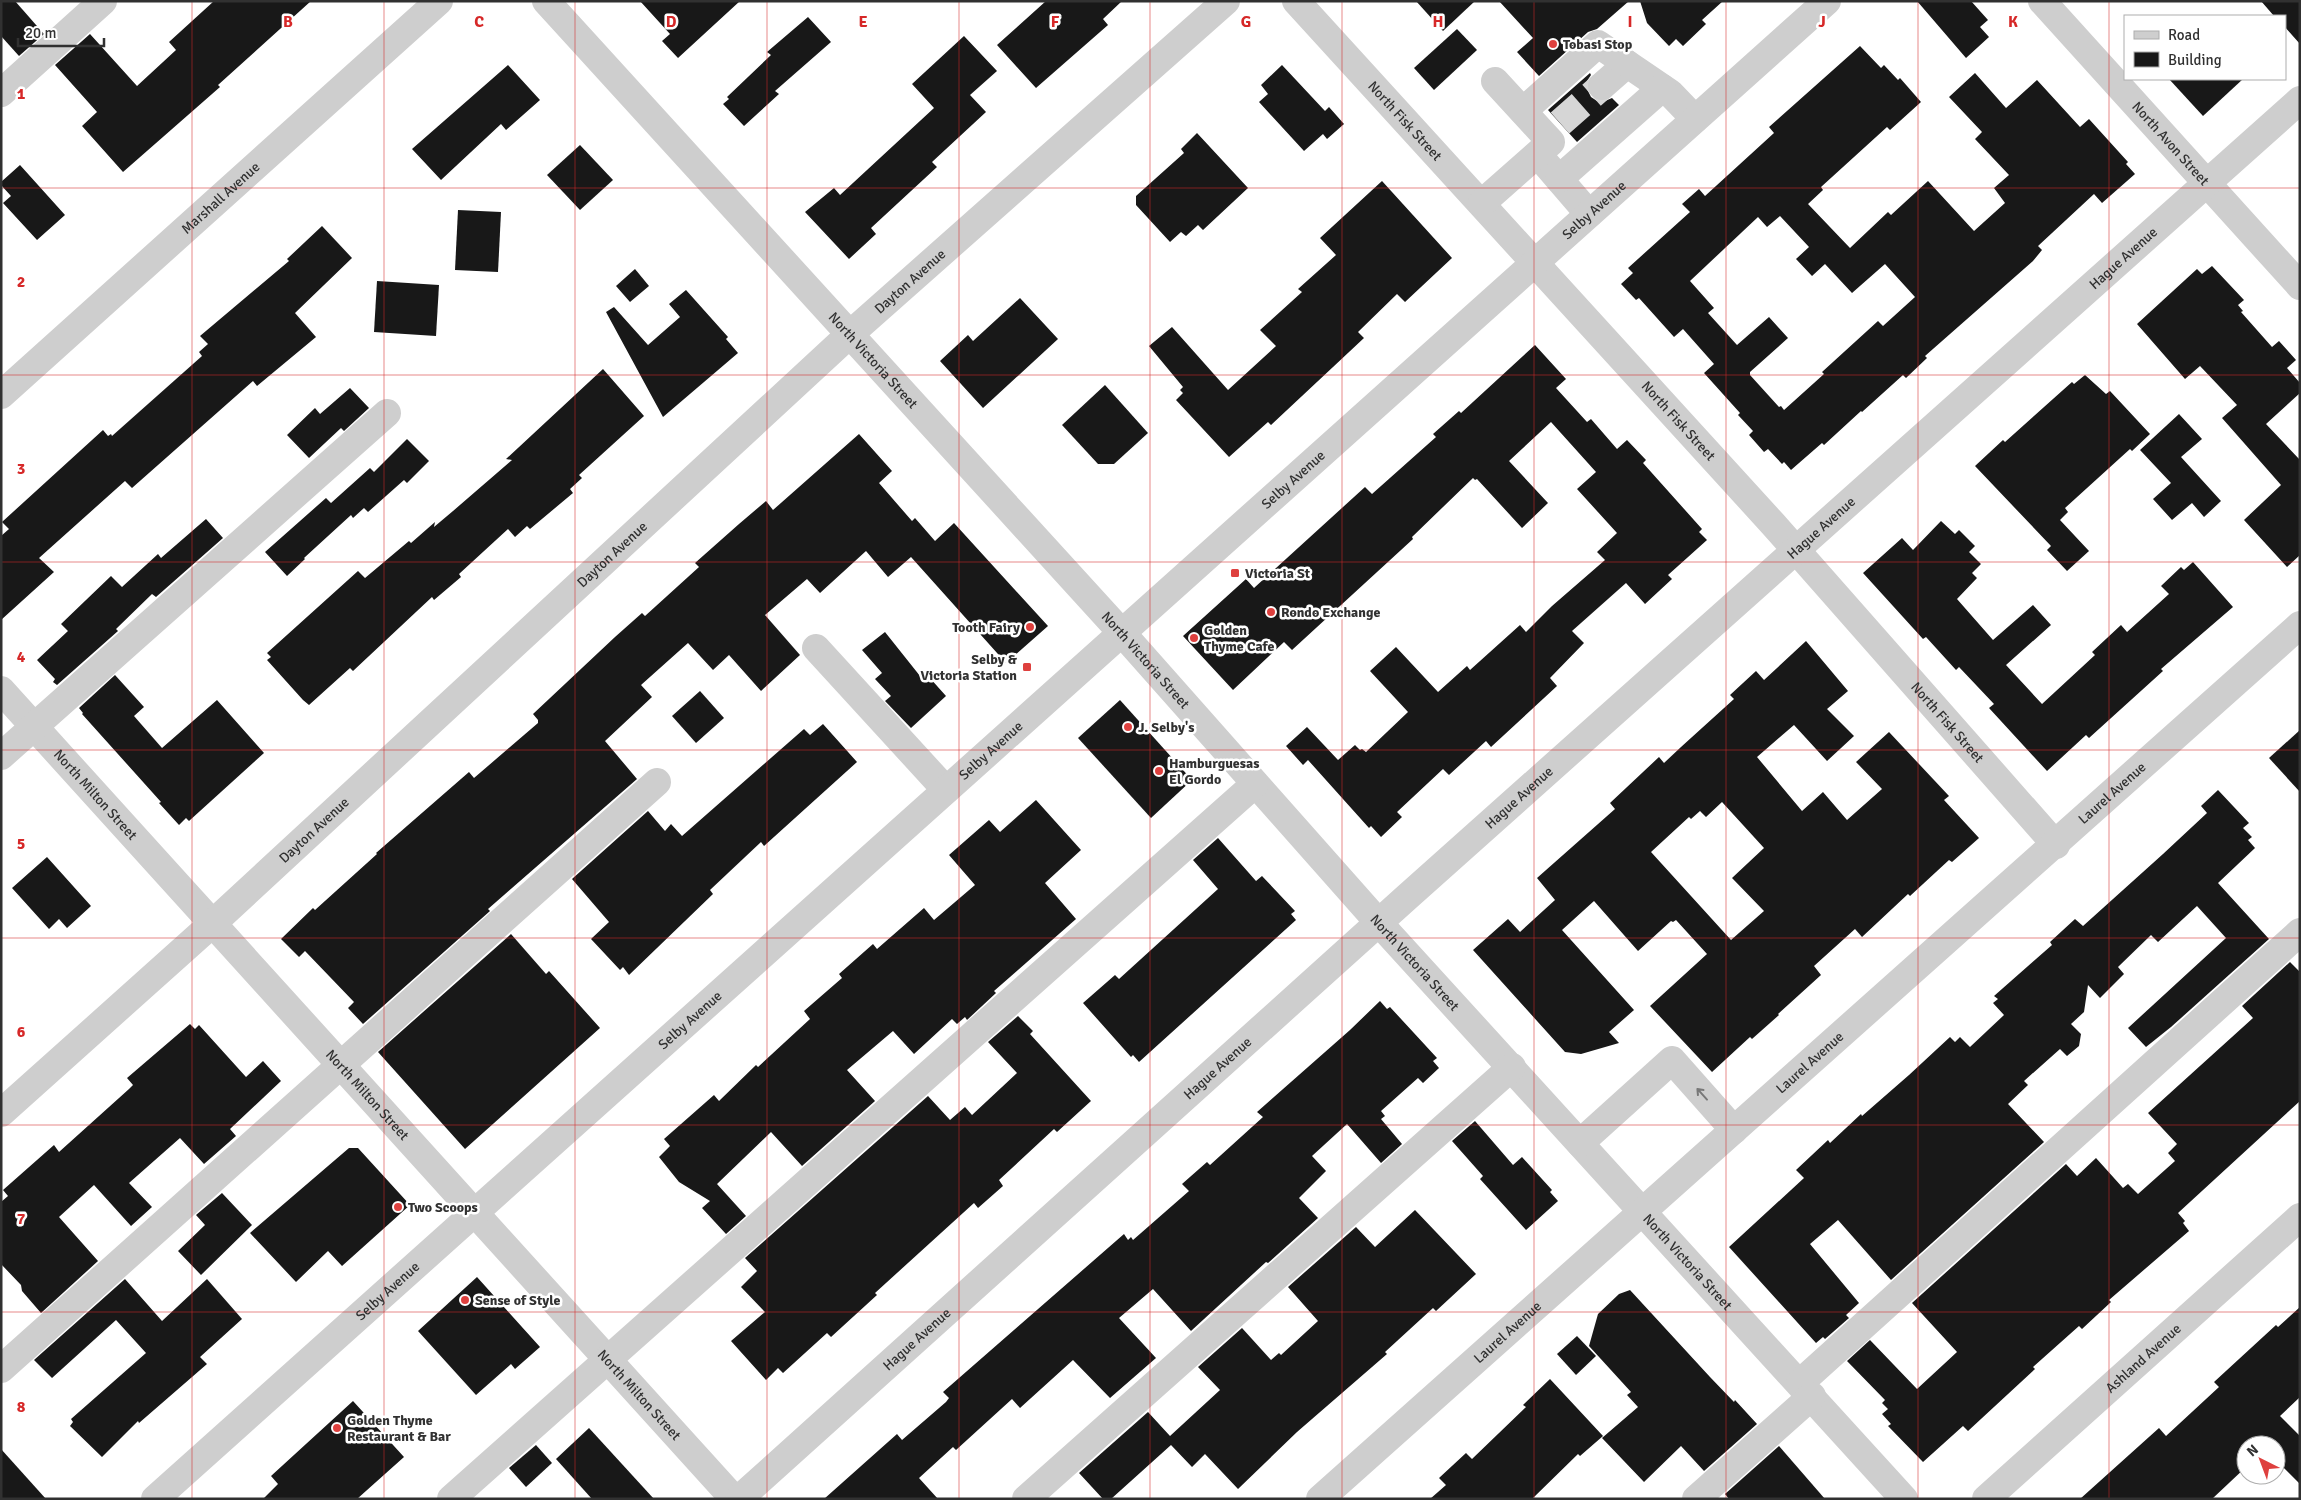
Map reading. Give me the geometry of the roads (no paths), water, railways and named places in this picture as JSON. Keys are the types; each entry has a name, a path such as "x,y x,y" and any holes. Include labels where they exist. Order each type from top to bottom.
{"street":[{"path":"1,93 103,1"},
{"name":"Marshall Avenue","path":"1,395 439,1"},
{"name":"North Victoria Street","path":"546,1 1122,633 1379,922 1642,1212 1806,1389 1904,1499"},
{"name":"Dayton Avenue","path":"1,1113 212,924 849,335 1226,1"},
{"name":"North Fisk Street","path":"1296,1 1482,203 1796,550 2056,845"},
{"name":"Selby Avenue","path":"155,1499 1827,1"},
{"name":"North Avon Street","path":"2042,1 2300,286"},
{"path":"1523,111 1598,44 1662,88 1696,119"},
{"path":"1602,86 1627,64"},
{"path":"1495,81 1548,138 1558,179 1589,214"},
{"path":"1558,179 1662,88"},
{"name":"Hague Avenue","path":"740,1499 1379,922 2300,100"},
{"path":"1482,203 1548,138"},
{"path":"1,756 387,412"},
{"name":"Laurel Avenue","path":"1320,1499 2056,845 2295,640"},
{"path":"816,648 946,790"},
{"name":"North Milton Street","path":"1,690 734,1499"},
{"path":"1,1368 657,782"},
{"path":"451,1499 1255,784"},
{"path":"1696,1499 1806,1389 2300,932"},
{"path":"1580,1142 1672,1060 1734,1130"},
{"path":"1026,1499 1512,1067"},
{"name":"Ashland Avenue","path":"1986,1499 2300,1217"}],"tunnel":[{"path":"1560,123 1602,86"}],"place":[{"name":"Tobasi Stop","path":"1553,44"},
{"name":"Victoria St","path":"1235,573"},
{"name":"Rondo Exchange","path":"1271,612"},
{"name":"Tooth Fairy","path":"1030,627"},
{"name":"Golden Thyme Cafe","path":"1194,638"},
{"name":"Selby & Victoria Station","path":"1027,667"},
{"name":"J. Selby's","path":"1128,727"},
{"name":"Hamburguesas El Gordo","path":"1159,771"},
{"name":"Two Scoops","path":"398,1207"},
{"name":"Sense of Style","path":"465,1300"},
{"name":"Golden Thyme Restaurant & Bar","path":"337,1428"}]}
